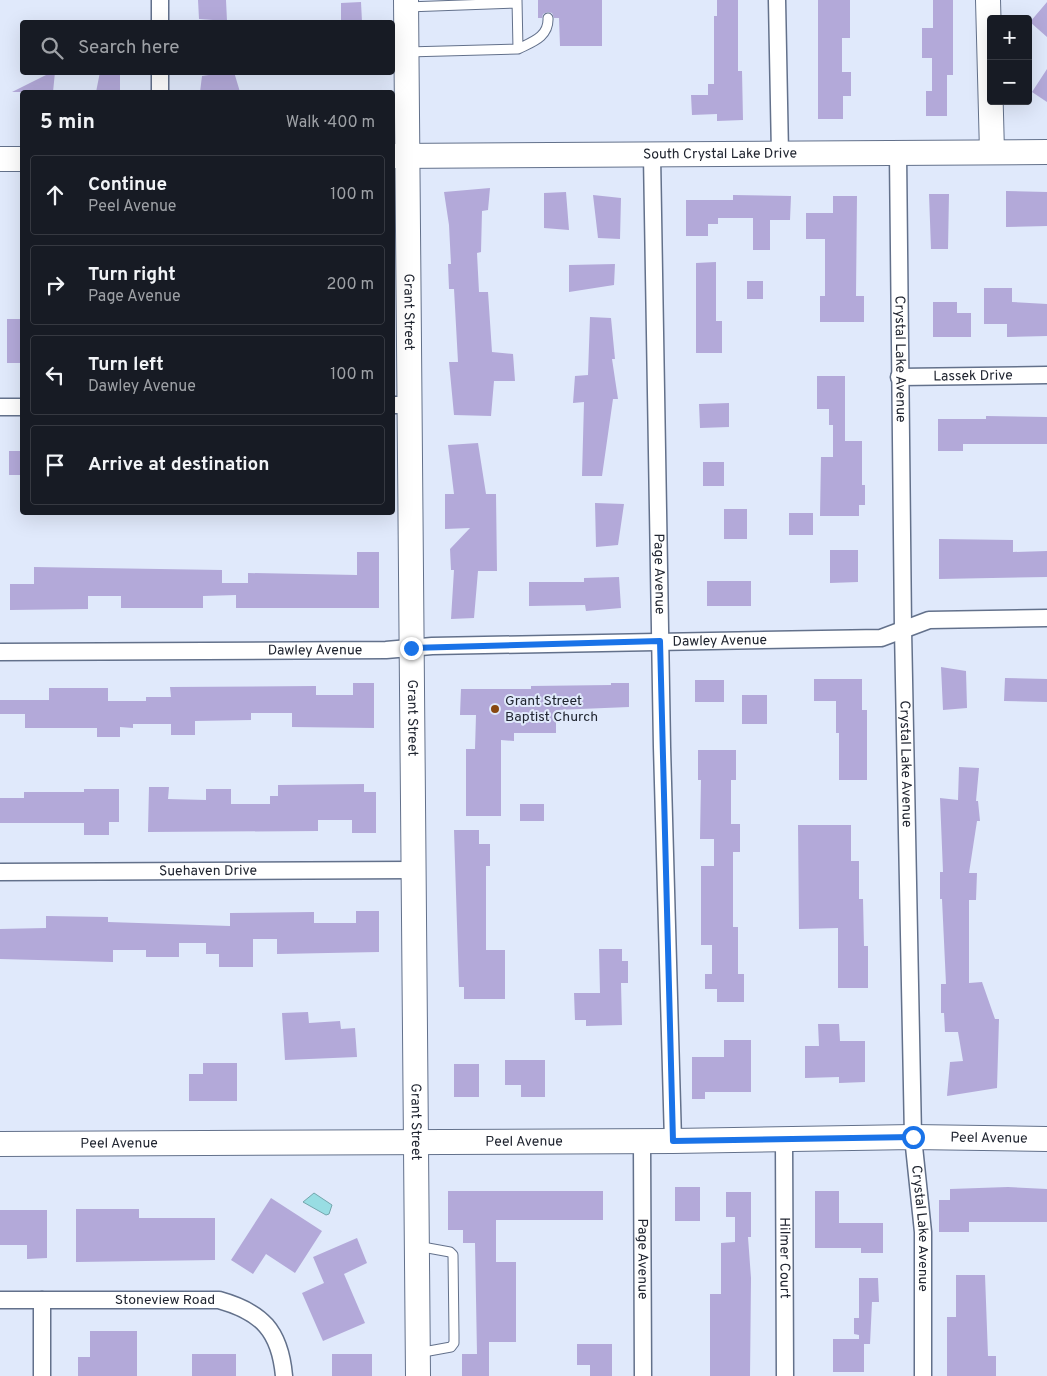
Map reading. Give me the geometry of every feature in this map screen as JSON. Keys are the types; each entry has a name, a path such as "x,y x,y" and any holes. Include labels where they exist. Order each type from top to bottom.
{"street":[{"path":"160,0 160,20"},
{"path":"777,0 780,154"},
{"path":"988,0 992,152"},
{"name":"Grant Street","path":"406,3 407,52 400,156 402,405 411,648 418,1365"},
{"path":"160,75 160,90"},
{"name":"South Crystal Lake Drive","path":"400,156 652,156 1047,152"},
{"name":"Crystal Lake Avenue","path":"898,153 899,377 913,1137 923,1232 923,1376"},
{"name":"Page Avenue","path":"652,156 660,641 673,1141"},
{"path":"0,159 20,159"},
{"name":"Lassek Drive","path":"899,377 1047,375"},
{"path":"0,407 20,407"},
{"name":"Dawley Avenue","path":"0,652 376,650 660,641 881,638 929,620 1047,618"},
{"name":"Suehaven Drive","path":"0,872 414,870"},
{"name":"Peel Avenue","path":"0,1144 673,1141 913,1137 1047,1139"},
{"name":"Hilmer Court","path":"784,1140 785,1376"},
{"name":"Page Avenue","path":"642,1141 643,1376"},
{"name":"Stoneview Road","path":"0,1300 197,1298 220,1300 239,1305 258,1316 272,1331 281,1353 284,1376"},
{"path":"42,1300 42,1376"}],"lane":[{"path":"406,3 517,2 518,50"},
{"path":"407,52 518,50 542,37 548,24 548,18"},
{"path":"417,1246 450,1252 453,1256 454,1334 454,1343 451,1347 418,1365"}],"shaded area":[{"path":"314,1193 332,1205 329,1214 326,1215 303,1202"}],"building":[{"path":"198,0 226,0 227,20 199,19"},
{"path":"538,0 602,0 602,46 560,46 559,18 554,18 552,13 548,12 543,14 542,18 538,18"},
{"path":"717,0 738,0 738,71 742,71 743,120 717,121 717,114 692,115 691,95 708,95 708,84 714,84 714,16 717,16"},
{"path":"818,0 850,0 850,38 842,38 842,72 851,72 851,96 843,96 843,119 818,119"},
{"path":"933,0 953,0 953,75 947,75 947,116 926,116 926,91 932,91 932,58 922,58 922,28 933,28"},
{"path":"361,2 362,20 341,20 341,3"},
{"path":"1047,2 1047,37 1032,24 1032,20"},
{"path":"1047,69 1047,102 1032,92"},
{"path":"46,75 55,75 53,90 20,90 20,92 12,92"},
{"path":"99,75 120,75 120,90 96,90"},
{"path":"235,75 239,90 200,90 202,76"},
{"path":"490,188 488,210 482,211 481,252 477,253 479,292 488,292 492,352 513,354 515,381 494,381 491,416 454,415 449,362 458,362 454,289 449,289 448,264 451,264 449,225 444,192"},
{"path":"1006,191 1047,192 1047,226 1006,227"},
{"path":"566,192 569,230 544,228 544,193"},
{"path":"929,194 949,194 948,249 931,249"},
{"path":"593,195 621,198 620,239 598,238"},
{"path":"733,195 791,196 790,220 770,220 770,250 753,250 753,218 718,218 718,224 708,224 708,236 686,236 686,200 733,200"},
{"path":"833,196 857,196 856,296 864,296 864,322 820,322 820,296 825,296 825,239 806,239 806,213 833,213"},
{"path":"716,262 716,321 722,321 722,353 696,353 696,263"},
{"path":"615,264 614,285 569,292 569,265"},
{"path":"747,281 763,281 763,299 747,299"},
{"path":"984,288 1012,288 1012,302 1047,304 1047,336 1007,337 1007,324 984,324"},
{"path":"933,302 957,302 957,313 971,313 971,337 933,337"},
{"path":"590,317 611,318 615,359 612,359 618,399 613,399 602,476 582,476 584,402 573,403 575,376 588,375"},
{"path":"7,319 20,319 20,363 7,363"},
{"path":"817,376 845,376 845,441 862,441 862,485 865,485 865,505 859,505 859,516 820,516 821,457 833,457 833,425 829,425 829,409 817,409"},
{"path":"729,403 729,427 700,428 699,404"},
{"path":"986,416 1047,417 1047,444 963,444 963,451 938,451 938,419 986,419"},
{"path":"478,443 486,494 496,494 497,571 478,571 474,618 451,619 454,570 451,570 450,549 470,528 445,529 445,494 454,494 448,445"},
{"path":"9,451 20,451 20,475 9,475"},
{"path":"703,462 724,462 724,486 703,486"},
{"path":"595,503 624,504 618,545 596,547"},
{"path":"724,509 747,509 747,539 724,539"},
{"path":"789,513 813,513 813,535 789,535"},
{"path":"939,539 1013,540 1013,552 1047,551 1047,577 939,579"},
{"path":"830,550 858,550 858,582 830,583"},
{"path":"357,552 379,552 379,608 236,608 236,595 203,596 203,608 121,608 121,596 88,596 88,609 10,610 10,584 34,584 34,567 222,570 222,583 248,583 248,573 357,575"},
{"path":"619,577 621,608 586,611 585,605 529,606 529,582 584,582 584,578"},
{"path":"707,581 751,581 751,606 707,606"},
{"path":"941,667 966,671 967,708 943,710"},
{"path":"1005,678 1047,679 1047,702 1004,701"},
{"path":"814,679 862,679 862,710 867,710 867,780 839,780 839,733 836,733 836,701 814,701"},
{"path":"695,680 724,680 724,702 695,702"},
{"path":"353,683 374,683 374,728 292,727 292,713 251,713 251,720 195,721 195,735 171,735 171,724 133,724 133,728 120,727 120,737 97,737 97,728 25,728 25,714 0,714 0,700 49,700 49,688 108,688 108,701 146,701 146,697 171,697 170,687 316,686 316,695 353,695"},
{"path":"611,683 629,683 629,707 556,710 556,733 514,733 514,741 501,740 501,816 466,816 466,749 475,749 476,715 460,715 461,689 531,689 531,686 611,685"},
{"path":"742,695 767,695 767,724 742,724"},
{"path":"698,750 736,750 736,780 731,780 731,824 740,824 740,852 733,852 733,927 738,927 738,974 744,974 744,1002 717,1002 717,989 705,989 705,974 712,974 712,945 701,945 701,866 714,866 714,839 700,839 701,780 698,780"},
{"path":"959,767 979,768 976,801 978,801 980,821 977,821 969,873 977,873 976,900 969,900 969,983 982,982 995,1019 999,1019 997,1088 947,1096 950,1062 963,1061 958,1032 945,1032 944,1013 941,1013 941,984 946,984 942,899 940,899 940,872 943,872 940,798 958,800"},
{"path":"364,784 364,792 376,792 376,833 352,833 352,820 318,820 318,831 148,832 149,787 169,787 168,799 206,800 206,789 231,789 231,804 270,804 270,796 278,796 278,785"},
{"path":"84,789 119,789 119,822 109,822 109,835 84,835 84,823 0,823 0,798 24,798 24,792 84,792"},
{"path":"520,804 544,804 544,821 520,821"},
{"path":"798,825 851,825 851,861 859,861 859,899 863,899 864,946 868,946 868,988 838,988 838,928 799,929"},
{"path":"454,830 479,830 479,844 490,844 490,866 486,866 486,950 505,950 505,999 464,999 464,987 459,987"},
{"path":"356,911 379,911 379,952 277,954 277,939 253,939 253,967 219,967 219,954 206,954 206,943 179,943 179,957 146,957 146,950 113,950 113,962 0,959 0,929 46,928 46,916 108,917 108,922 230,926 230,913 314,912 314,923 356,923"},
{"path":"599,949 622,949 622,961 628,961 628,983 621,983 622,1025 586,1026 586,1020 575,1020 574,993 600,993"},
{"path":"308,1012 309,1023 340,1021 341,1029 355,1028 357,1057 285,1060 282,1013"},
{"path":"818,1024 839,1024 840,1041 865,1041 865,1082 839,1083 839,1077 805,1078 805,1046 819,1046"},
{"path":"724,1040 751,1040 751,1092 705,1092 705,1099 692,1099 692,1057 724,1057"},
{"path":"505,1060 545,1060 545,1097 521,1097 521,1085 505,1085"},
{"path":"203,1063 237,1063 237,1101 189,1101 189,1074 203,1074"},
{"path":"454,1064 479,1064 479,1097 454,1097"},
{"path":"675,1187 700,1187 700,1221 675,1221"},
{"path":"1008,1187 1047,1189 1047,1222 969,1222 969,1232 939,1232 939,1200 950,1200 950,1189"},
{"path":"448,1191 603,1191 603,1220 496,1220 496,1262 516,1262 516,1342 489,1342 489,1376 462,1376 462,1354 477,1354 475,1243 463,1243 463,1230 448,1230"},
{"path":"815,1191 839,1191 839,1223 883,1223 883,1253 861,1253 861,1248 815,1248"},
{"path":"726,1192 751,1192 751,1237 748,1237 751,1278 750,1376 710,1376 710,1294 721,1294 721,1243 735,1242 735,1217 726,1217"},
{"path":"271,1198 322,1231 295,1273 266,1254 253,1274 231,1260"},
{"path":"76,1209 139,1209 139,1218 215,1218 215,1260 76,1262"},
{"path":"0,1210 47,1210 47,1258 27,1259 27,1245 0,1245"},
{"path":"357,1238 367,1263 344,1274 365,1323 323,1341 302,1293 324,1283 313,1257"},
{"path":"956,1275 985,1275 988,1356 996,1356 996,1376 947,1376 947,1317 956,1317"},
{"path":"859,1278 878,1278 879,1302 872,1302 870,1344 864,1344 864,1372 833,1372 833,1339 859,1339 859,1335 854,1334 854,1318 859,1318"},
{"path":"90,1331 137,1331 137,1376 78,1376 78,1357 90,1357"},
{"path":"577,1344 612,1344 612,1376 590,1376 590,1365 577,1365"},
{"path":"192,1354 236,1354 236,1376 192,1376"},
{"path":"332,1354 372,1354 372,1376 332,1376"}],"place":[{"name":"Grant Street Baptist Church","path":"495,709"}],"route":[{"path":"411,648 660,641 673,1141 913,1137"}]}
